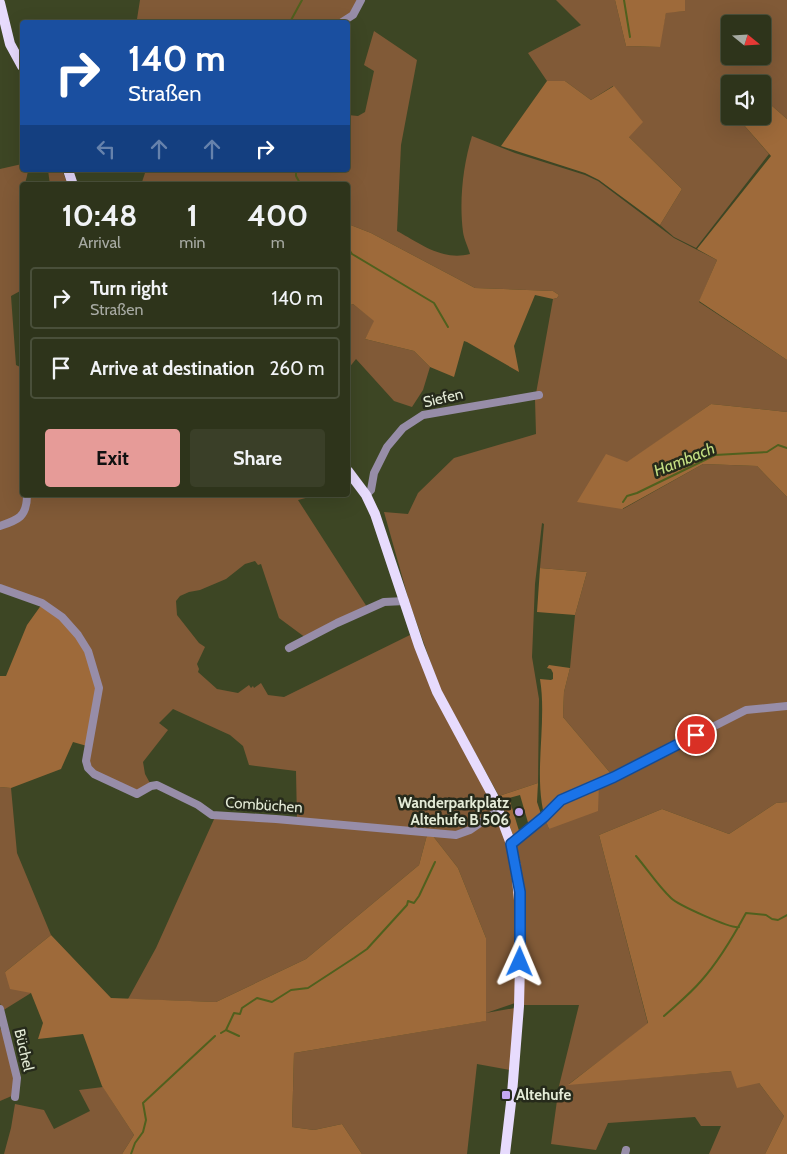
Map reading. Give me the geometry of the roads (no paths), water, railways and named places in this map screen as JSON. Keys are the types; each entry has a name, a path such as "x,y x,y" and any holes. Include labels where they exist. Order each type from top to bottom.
{"main road":[{"path":"0,2 10,44 20,62"},
{"path":"350,474 366,495 375,514 419,646 437,692 474,758 499,810 511,844 516,868 521,921 513,1086 505,1154"}],"street":[{"path":"345,20 353,14 360,0"},
{"name":"Siefen","path":"366,495 372,490 374,474 387,448 403,428 423,415 539,395"},
{"path":"0,526 12,523 20,518 27,497"},
{"name":"Combüchen","path":"0,588 42,603 62,617 78,635 88,651 98,688 86,761 88,768 94,774 137,794 151,786 157,785 198,805 212,816 276,819 456,835 470,830 499,810"},
{"path":"289,648 337,623 384,602 405,601"},
{"path":"511,844 544,817 561,800 614,777 746,710 787,706"},
{"name":"Büchel","path":"0,1010 17,1078 15,1097"}],"waterway":[{"path":"291,20 302,0"},
{"path":"624,0 630,37"},
{"path":"296,172 299,182"},
{"path":"350,251 434,303 448,327"},
{"name":"Hambach","path":"623,502 627,496 637,493 715,455 767,452 778,445 787,448"},
{"path":"636,856 671,898 693,911 716,921 739,927"},
{"path":"221,1033 226,1030 234,1013 240,1014 242,1008 257,998 272,1002 291,990 308,988 367,949 407,905 408,901 414,903 435,862"},
{"path":"664,1016 708,973 746,913 766,915 778,920 787,915"},
{"path":"226,1030 239,1036"},
{"path":"131,1154 135,1143 143,1132 146,1120 143,1103 215,1036"}],"place":[{"name":"Wanderparkplatz Altehufe B 506","path":"519,812"},
{"name":"Altehufe","path":"506,1095"}]}
